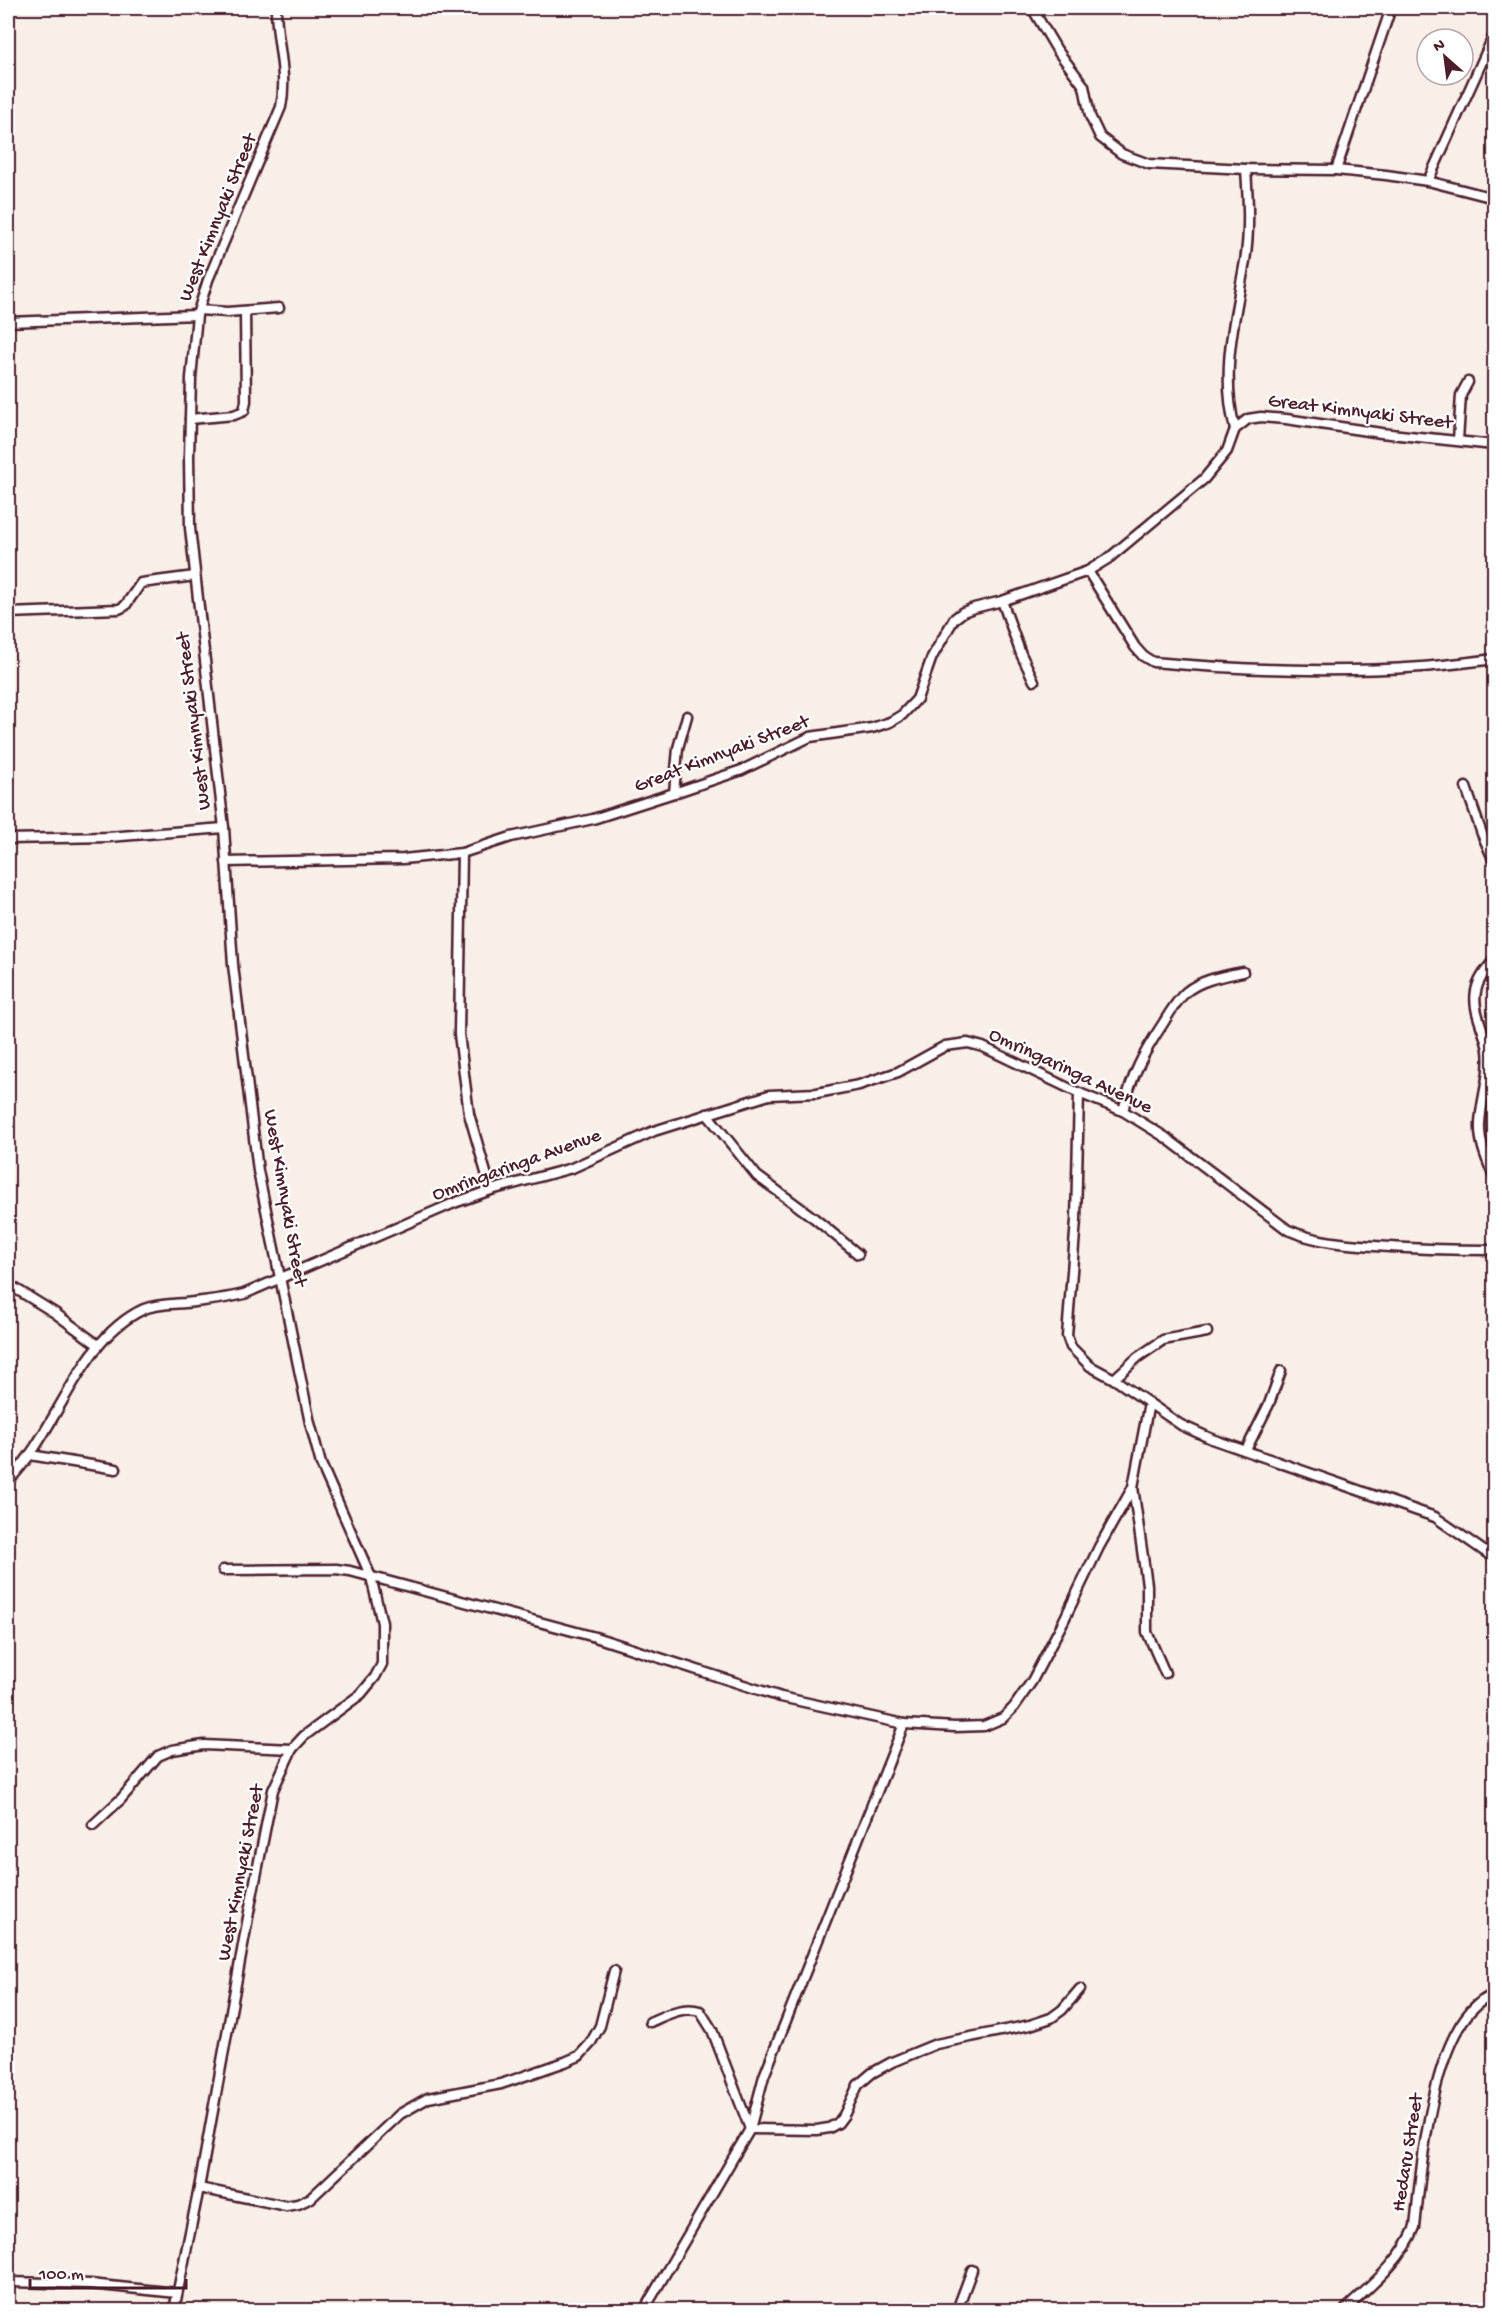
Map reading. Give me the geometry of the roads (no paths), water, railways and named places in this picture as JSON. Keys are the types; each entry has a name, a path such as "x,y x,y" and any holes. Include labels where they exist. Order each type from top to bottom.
{"street":[{"name":"West Kimnyaki Street","path":"174,2310 199,2188 269,1809 281,1770 292,1749 304,1736 361,1694 382,1664 381,1623 371,1577 321,1464 296,1357 282,1278 258,1171 232,965 224,828 190,528 190,418 198,312 208,280 281,106 285,89 285,73 276,8"},
{"path":"1032,8 1057,50 1084,86 1087,106 1095,128 1108,145 1122,154 1149,164 1246,169 1336,170 1428,181 1494,198"},
{"path":"1336,170 1391,8"},
{"path":"1428,181 1494,35"},
{"path":"1235,429 1229,405 1229,361 1230,340 1245,258 1246,169"},
{"path":"8,322 198,312 245,312 279,308"},
{"path":"190,418 234,415 244,411 246,401 245,312"},
{"path":"1458,440 1460,400 1468,382"},
{"name":"Great Kimnyaki Street","path":"226,862 403,859 462,853 512,837 593,819 742,770 810,737 872,728 902,715 917,699 932,657 954,619 969,610 1002,602 1088,571 1109,558 1204,479 1227,451 1235,429 1248,419 1261,417 1328,424 1381,433 1494,445"},
{"path":"1088,571 1135,647 1153,662 1231,667 1339,669 1424,667 1494,659"},
{"path":"8,613 119,609 124,606 141,583 195,576"},
{"path":"1002,602 1034,681"},
{"path":"674,793 678,748 687,716"},
{"path":"1466,787 1494,861"},
{"path":"8,839 108,837 224,828"},
{"path":"462,853 459,1034 469,1114 491,1190"},
{"path":"1494,960 1480,979 1475,999 1488,1047 1489,1064 1480,1122 1481,1137 1494,1177"},
{"path":"1122,1111 1133,1073 1176,1003 1187,991 1202,983 1243,972"},
{"name":"Omringaringa Avenue","path":"8,1481 30,1455 98,1345 126,1320 145,1308 224,1299 244,1294 454,1203 491,1190 572,1168 638,1137 769,1095 817,1093 859,1085 898,1072 945,1046 956,1043 983,1047 1122,1111 1165,1137 1288,1230 1305,1237 1325,1242 1394,1247 1494,1250"},
{"path":"1079,1093 1076,1220 1067,1336 1078,1356 1180,1425 1212,1439 1434,1517 1494,1558"},
{"path":"707,1114 757,1176 858,1254"},
{"path":"8,1284 55,1313 98,1345"},
{"path":"1114,1379 1138,1357 1163,1340 1207,1332"},
{"path":"1246,1450 1269,1404 1281,1371"},
{"path":"223,1570 336,1569 595,1637 781,1697 904,1724 984,1726 1003,1718 1032,1681 1064,1622 1099,1547 1133,1486 1149,1403"},
{"path":"30,1455 116,1469"},
{"path":"1133,1486 1147,1585 1147,1632 1165,1673"},
{"path":"644,2310 750,2128 764,2076 904,1724"},
{"path":"93,1825 121,1799 158,1756 172,1750 204,1745 292,1749"},
{"path":"199,2188 285,2206 298,2204 311,2198 400,2114 412,2106 428,2098 501,2084 579,2056 590,2044 600,2026 614,1971"},
{"path":"750,2128 817,2130 829,2128 838,2123 858,2085 872,2073 936,2044 1030,2025 1051,2018 1062,2010 1080,1989"},
{"name":"Hedaru Street","path":"1345,2310 1384,2273 1408,2244 1415,2228 1428,2116 1447,2055 1471,2010 1494,1995"},
{"path":"650,2022 686,2009 703,2014 750,2128"},
{"path":"957,2310 972,2270"},
{"path":"8,2282 90,2283 177,2293"}]}
